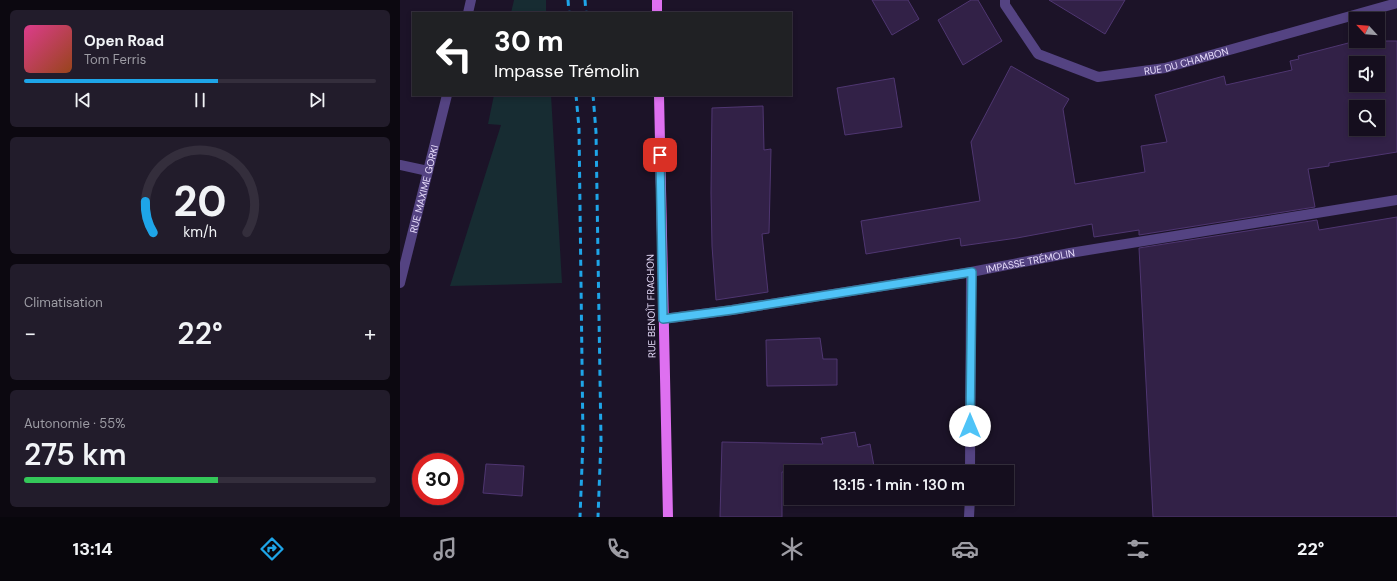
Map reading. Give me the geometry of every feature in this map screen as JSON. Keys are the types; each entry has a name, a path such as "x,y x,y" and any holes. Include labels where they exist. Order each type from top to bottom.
{"main road":[{"path":"657,0 657,12"},
{"name":"RUE BENOÎT FRACHON","path":"659,96 668,517"}],"street":[{"path":"468,12 471,0"},
{"name":"RUE DU CHAMBON","path":"1005,0 1005,5 1038,54 1098,77 1165,68 1397,3"},
{"name":"RUE MAXIME GORKI","path":"400,283 448,96"},
{"path":"400,165 428,171"},
{"name":"IMPASSE TRÉMOLIN","path":"663,319 732,310 972,272 1070,253 1397,200"},
{"path":"970,465 972,272"},
{"path":"970,505 970,517"}],"shaded area":[{"path":"514,0 546,0 546,12 511,12"},
{"path":"494,96 551,96 562,283 450,286 501,125 488,124"}],"building":[{"path":"872,0 908,0 919,19 892,35"},
{"path":"971,0 978,0 1002,41 963,65 938,20"},
{"path":"1049,0 1125,0 1105,34"},
{"path":"1385,41 1397,41 1397,152 1329,163 1329,166 1308,169 1315,207 1139,235 1139,230 1094,237 1092,224 1017,238 961,246 960,238 866,254 861,221 980,201 971,142 1011,66 1069,99 1063,109 1075,184 1145,172 1141,146 1167,142 1155,95 1224,76 1226,85 1292,70 1290,61 1299,59 1298,56 1349,43 1349,48 1385,48"},
{"path":"894,78 902,127 845,135 837,88"},
{"path":"763,106 764,150 771,149 769,233 762,234 768,292 716,300 712,246 712,108"},
{"path":"1397,217 1397,517 1153,517 1139,248 1317,220 1319,230"},
{"path":"820,338 823,359 837,359 837,385 767,386 766,340"},
{"path":"855,432 858,447 870,444 874,465 784,465 784,472 782,472 782,517 720,517 722,442 823,444 821,438"},
{"path":"486,464 524,466 522,496 483,493"}],"railway":[{"path":"568,0 569,12"},
{"path":"585,0 586,12"},
{"path":"576,96 579,128 583,440 580,517"},
{"path":"593,96 596,132 601,440 598,517"}],"route":[{"path":"660,155 663,319 732,310 848,290 972,272 970,426"}]}
